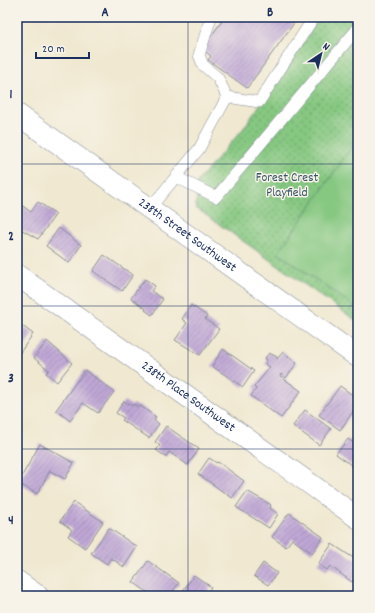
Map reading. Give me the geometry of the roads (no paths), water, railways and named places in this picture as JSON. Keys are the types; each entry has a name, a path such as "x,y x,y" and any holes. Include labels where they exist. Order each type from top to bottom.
{"street":[{"name":"238th Street Southwest","path":"17,114 358,357"},
{"name":"238th Place Southwest","path":"17,276 358,518"},
{"path":"17,581 38,596"}],"lane":[{"path":"211,17 199,55 202,65 218,78 227,97"},
{"path":"227,97 259,102 314,17"},
{"path":"176,177 216,197 358,28"},
{"path":"150,208 199,149 227,97"}],"park label":[{"name":"Forest Crest Playfield","path":"287,186"}]}
